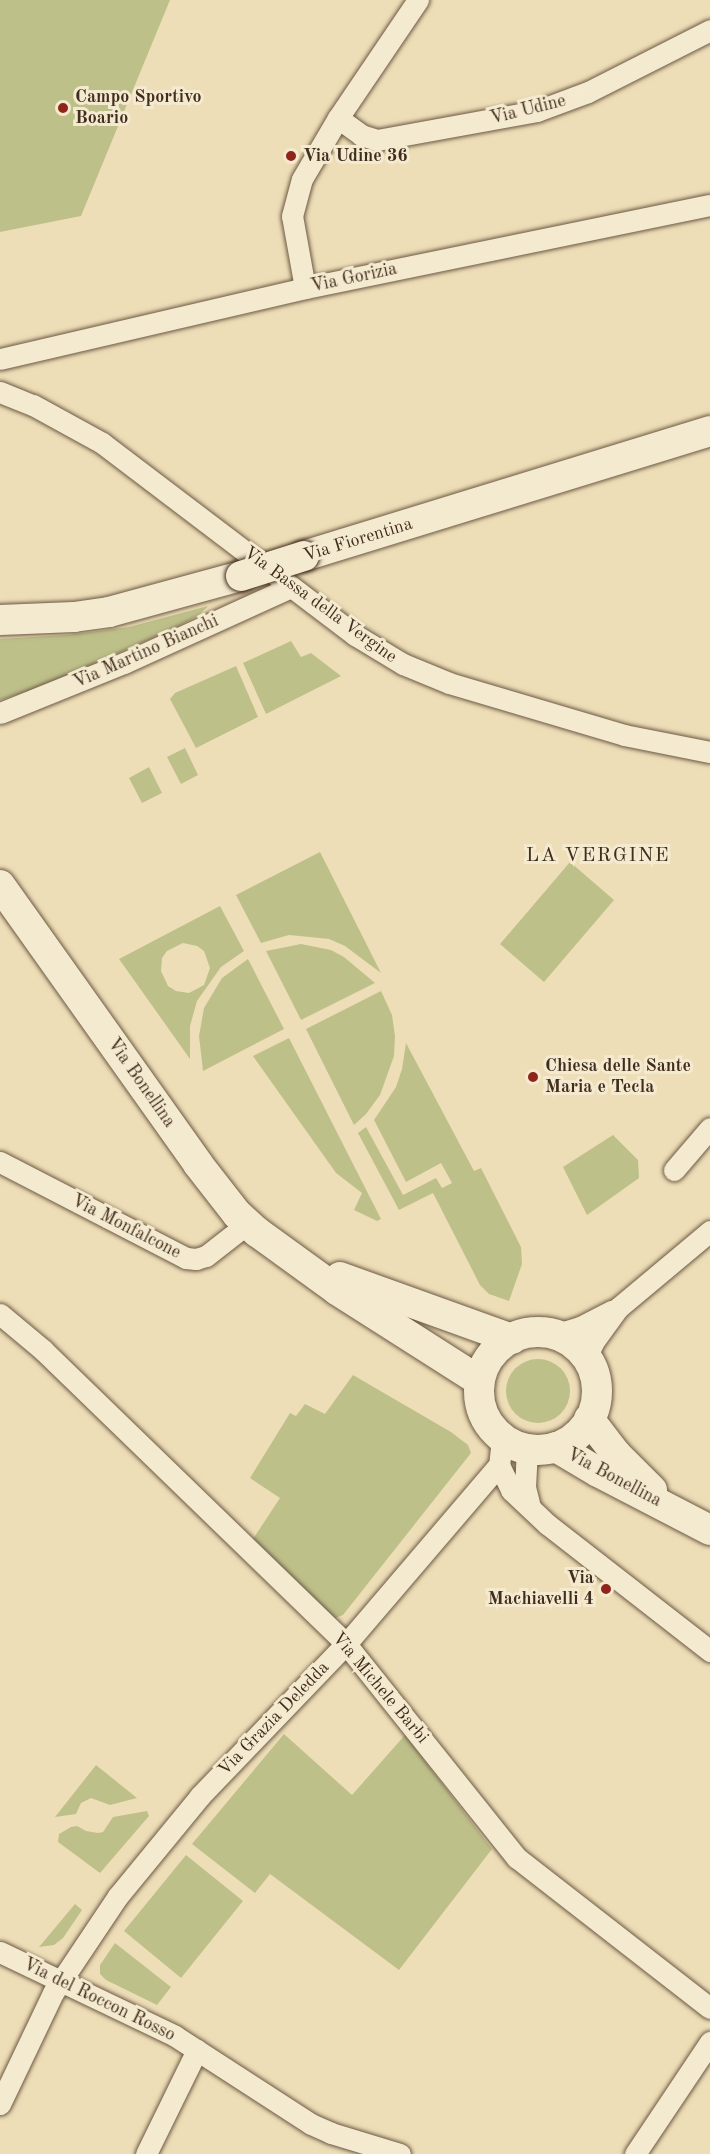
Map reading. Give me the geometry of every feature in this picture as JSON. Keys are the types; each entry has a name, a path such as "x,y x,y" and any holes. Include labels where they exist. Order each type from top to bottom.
{"main road":[{"name":"Via Fiorentina","path":"0,620 74,617 110,612 241,576 710,431"},
{"name":"Via Bonellina","path":"0,885 198,1164 247,1224 346,1297 480,1381 483,1413 521,1450 598,1472 672,1508 710,1530"},
{"name":"Via Bonellina","path":"301,1262 398,1300 512,1339"},
{"path":"480,1381 488,1361 502,1344 537,1332 554,1335 572,1344 586,1358 596,1388 589,1419"},
{"name":"Via Bonellina","path":"521,1450 579,1433 589,1419 625,1464 672,1508"}],"street":[{"path":"305,288 294,231 295,199 314,156 418,0"},
{"name":"Via Udine","path":"338,118 361,135 377,140 537,111 588,92 710,30"},
{"name":"Via Gorizia","path":"0,359 305,288 710,205"},
{"name":"Via Bassa della Vergine","path":"0,392 33,405 102,442 291,587 380,651 429,676 624,735 710,752"},
{"name":"Via Martino Bianchi","path":"0,713 124,663 291,587"},
{"path":"674,1170 710,1128"},
{"name":"Via Monfalcone","path":"0,1162 186,1258 196,1260 206,1256 247,1224"},
{"path":"554,1335 579,1327 618,1308 710,1231"},
{"path":"586,1358 594,1341 618,1308"},
{"name":"Via Michele Barbi","path":"0,1314 43,1350 346,1644 517,1858 710,2008"},
{"path":"521,1450 525,1487 530,1506"},
{"path":"521,1450 505,1482 548,1524 710,1651"},
{"name":"Via Grazia Deledda","path":"0,2104 60,1980 107,1910 200,1796 346,1644 521,1450"},
{"name":"Via del Roccon Rosso","path":"0,1952 141,2018 197,2049 311,2124 331,2133 400,2154"},
{"path":"634,2154 710,2042"},
{"name":"Via del Roccon Rosso","path":"146,2154 197,2049"}],"green space":[{"name":"Campo Sportivo Boario","path":"0,0 170,0 81,216 0,232"},
{"path":"208,606 199,615 171,630 38,688 0,700 0,639 67,635 129,627"},
{"path":"291,641 301,657 311,653 341,676 266,714 243,663"},
{"path":"236,666 258,717 196,748 170,699 175,693"},
{"path":"185,748 198,775 181,784 167,757"},
{"path":"149,767 162,793 142,803 129,778"},
{"path":"320,852 381,973 345,946 329,939 289,935 261,943 236,895"},
{"path":"570,862 614,900 544,982 500,944"},
{"path":"220,906 244,951 221,967 197,1001 190,1026 190,1059 119,959","holes":["183,943 197,946 204,951 210,968 204,985 189,993 176,991 168,986 161,971 162,958 167,951"]},
{"path":"301,944 331,950 344,957 375,983 301,1020 266,951"},
{"path":"248,959 284,1029 203,1071 199,1036 204,1008 222,978"},
{"path":"381,991 392,1015 395,1036 394,1056 380,1095 366,1114 354,1125 306,1029"},
{"path":"289,1038 381,1219 377,1221 354,1210 362,1193 336,1173 253,1056"},
{"path":"406,1043 474,1171 481,1168 521,1247 522,1264 509,1301 489,1294 480,1285 433,1193 399,1210 358,1133 366,1127 403,1195 436,1178 442,1188 452,1183 441,1163 406,1182 374,1120 396,1087 402,1069"},
{"path":"613,1135 638,1160 639,1178 587,1215 563,1167"},
{"path":"538,1359 556,1364 561,1368 565,1373 570,1391 565,1409 561,1414 556,1418 538,1423 520,1418 515,1414 511,1409 506,1391 511,1373 515,1368 520,1364"},
{"path":"353,1375 451,1432 468,1445 471,1453 343,1615 333,1619 321,1610 253,1539 280,1498 250,1478 290,1413 296,1416 305,1404 325,1414"},
{"path":"284,1734 352,1795 405,1735 492,1849 399,1970 270,1874 255,1893 192,1844"},
{"path":"96,1765 137,1798 110,1805 91,1798 81,1803 76,1814 55,1817"},
{"path":"147,1811 149,1816 100,1873 58,1842 59,1834 71,1827 77,1826 86,1831 103,1832 113,1817"},
{"path":"186,1855 243,1901 181,1978 124,1931"},
{"path":"75,1904 82,1910 63,1938 54,1945 39,1947"},
{"path":"115,1943 171,1987 157,2005 106,1980 100,1974 100,1965"}],"place":[{"name":"Campo Sportivo Boario","path":"63,108"},
{"name":"Via Udine 36","path":"291,156"},
{"name":"Chiesa delle Sante Maria e Tecla","path":"533,1077"},
{"name":"Via Machiavelli 4","path":"606,1589"}],"district":[{"name":"LA VERGINE","path":"598,856"}]}
